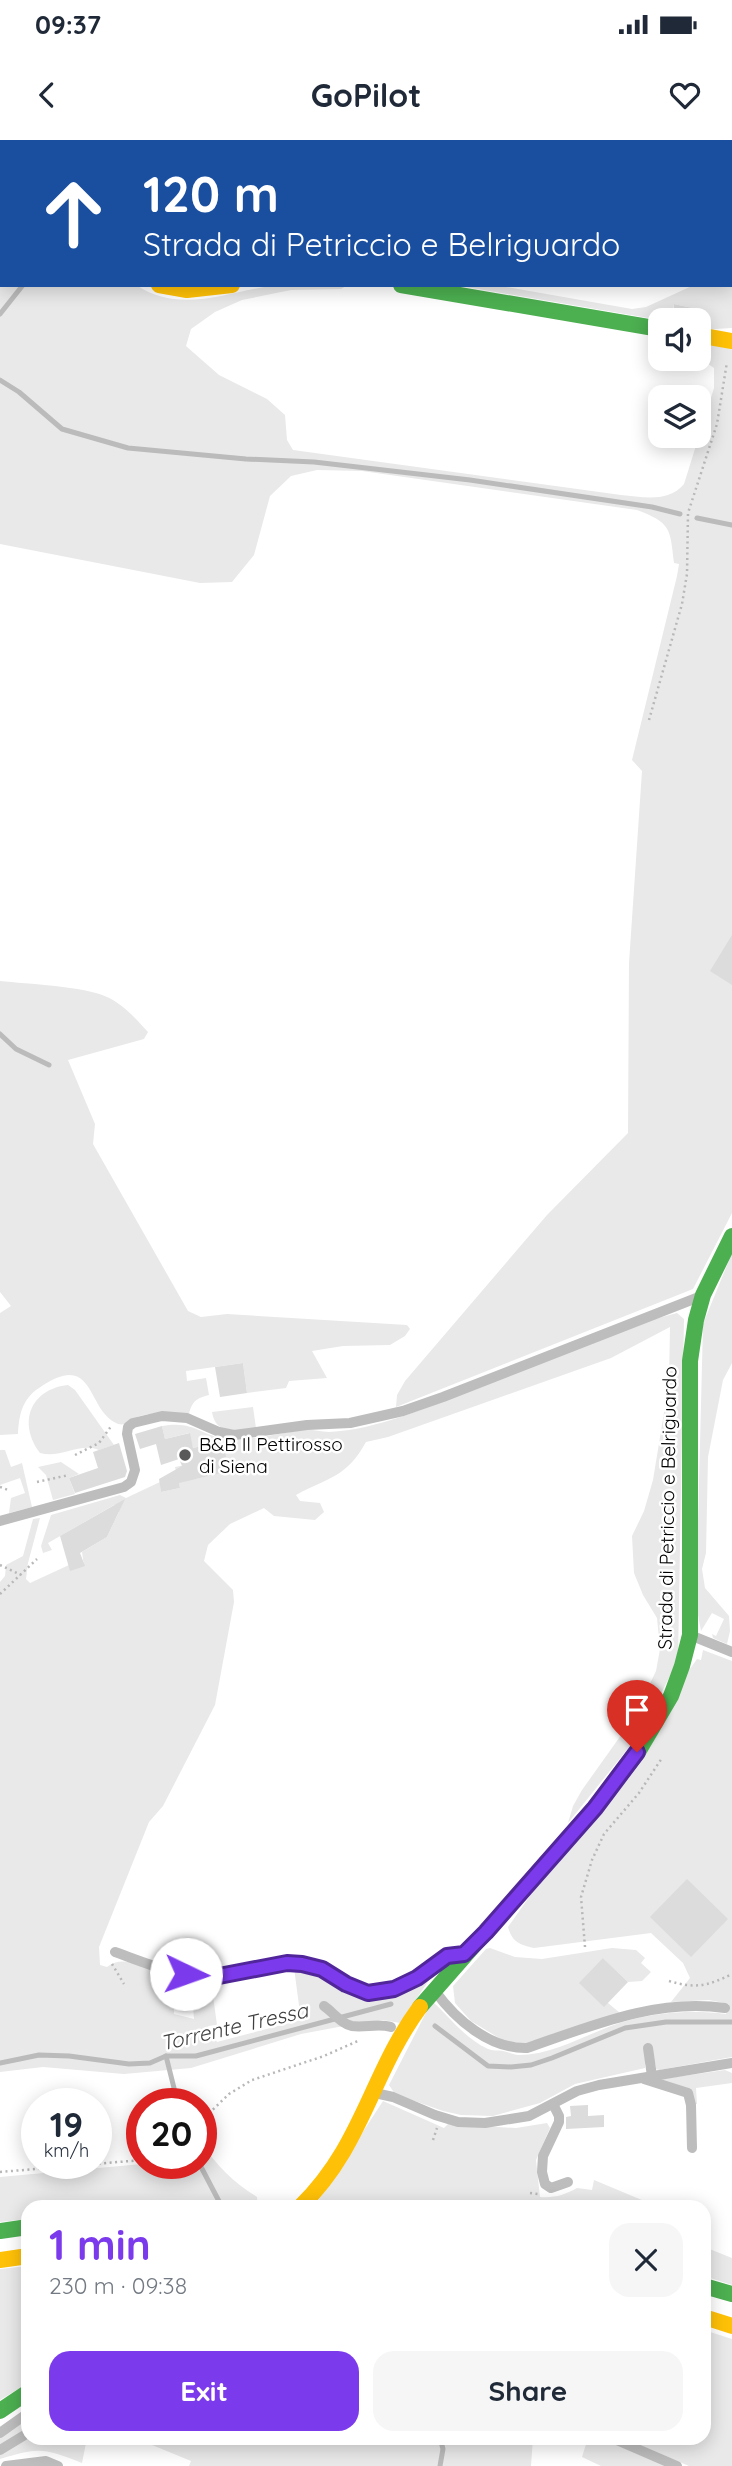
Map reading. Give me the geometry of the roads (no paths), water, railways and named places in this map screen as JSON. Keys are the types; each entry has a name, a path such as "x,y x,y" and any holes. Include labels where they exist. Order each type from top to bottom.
{"main road":[{"path":"165,287 197,292 222,287"},
{"path":"413,287 648,326"},
{"path":"711,337 732,341"},
{"name":"Strada di Petriccio e Belriguardo","path":"307,2200 343,2157 402,2031 433,1988 486,1932 623,1773 670,1700 685,1661 690,1634 690,1361 703,1295 732,1236"},
{"path":"0,2231 21,2228"},
{"path":"0,2260 21,2257"},
{"path":"711,2288 732,2294"},
{"path":"711,2320 732,2326"},
{"path":"0,2411 21,2397"}],"lane":[{"path":"0,1521 124,1487 131,1482 135,1469 127,1434 128,1427 133,1423 162,1416 187,1418 219,1432 234,1435 307,1425 350,1423 402,1411 443,1397 703,1295"},
{"path":"690,1634 732,1652"},
{"path":"114,1952 169,1971 201,1977 240,1973 287,1963 311,1965 368,1993 394,1989 417,1978 447,1956 464,1954"},
{"path":"433,1988 450,2012 494,2041 516,2049 527,2049 621,2017 660,2007 705,2005 725,2008"},
{"path":"327,2009 342,2021 354,2026 391,2027"},
{"path":"648,2048 652,2076"},
{"path":"374,2093 393,2097 458,2122 485,2123 528,2116 577,2091 730,2064"},
{"path":"640,2078 688,2093 691,2105 692,2148"},
{"path":"553,2104 559,2122 547,2145 541,2172 545,2185 551,2188 568,2182"},
{"path":"0,2433 21,2418"},
{"path":"0,2449 21,2437"},
{"path":"628,2445 677,2466"},
{"path":"6,2466 46,2461 58,2466"}],"waterway":[{"path":"0,314 21,287"},
{"path":"0,380 19,392 62,429 128,448 246,459 314,462 470,480 652,507 680,514"},
{"path":"697,518 732,525"},
{"path":"0,1034 16,1049 49,1065"},
{"name":"Torrente Tressa","path":"0,2063 39,2055 129,2064 150,2063 166,2056 196,2056 391,2004"},
{"name":"Torrente Tressa","path":"435,2026 488,2066 511,2067 531,2065 552,2058 625,2028 666,2022 732,2022"},
{"path":"166,2056 174,2088"},
{"path":"207,2179 218,2200"},
{"path":"440,2466 442,2445"}],"place":[{"name":"B&B Il Pettirosso di Siena","path":"185,1455"}]}
